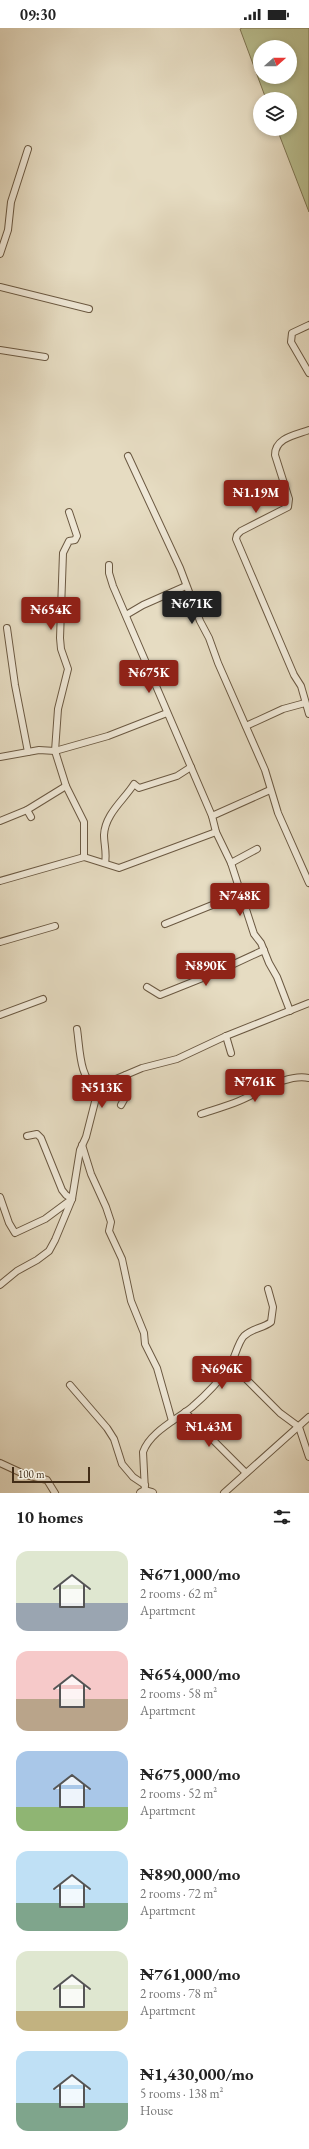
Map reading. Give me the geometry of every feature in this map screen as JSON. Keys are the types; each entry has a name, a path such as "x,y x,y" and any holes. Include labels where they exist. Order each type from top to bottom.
{"street":[{"path":"0,254 8,230 11,202 28,149"},
{"path":"0,287 89,309"},
{"path":"309,324 292,333 291,342 309,373"},
{"path":"0,350 45,357"},
{"path":"309,430 281,441 275,449 275,455 289,499 288,507 241,531 237,535 236,539 294,675 301,686 309,714"},
{"path":"128,456 265,770 278,813 309,883"},
{"path":"69,512 77,536 75,540 69,541 63,553 60,638 61,649 68,669 58,709 55,751 66,786 84,822 84,857"},
{"path":"109,565 109,573 113,586 212,816 216,832 231,862 254,934 264,950 282,989 290,1011"},
{"path":"126,615 142,605 186,586"},
{"path":"7,628 15,685 28,752"},
{"path":"246,726 283,709 305,703"},
{"path":"0,757 39,750 55,751 108,736 167,713"},
{"path":"106,863 107,853 104,836 106,827 114,808 134,784 139,788 177,776 191,767"},
{"path":"0,821 27,810 66,786"},
{"path":"212,816 270,790"},
{"path":"27,810 31,817"},
{"path":"0,881 84,857 106,863 115,868 123,867 216,832"},
{"path":"231,862 257,849"},
{"path":"165,924 242,893"},
{"path":"0,942 55,926"},
{"path":"147,987 160,995 210,975 264,950"},
{"path":"0,1014 43,999"},
{"path":"0,1285 17,1271 37,1260 49,1251 72,1199 82,1145 86,1137 98,1090 108,1081 142,1068 177,1059 226,1036 309,1003"},
{"path":"77,1029 84,1071 88,1082 98,1090"},
{"path":"226,1036 230,1053"},
{"path":"121,1105 126,1096 126,1075"},
{"path":"201,1114 239,1102 294,1078 303,1076 309,1078"},
{"path":"27,1136 37,1134 41,1138 62,1190 72,1199"},
{"path":"82,1145 91,1174 111,1222 109,1231 122,1259 131,1301 144,1333 145,1344 157,1368 172,1421"},
{"path":"0,1197 9,1223 15,1233 45,1219 72,1199"},
{"path":"146,1491 143,1452 145,1447 151,1439 215,1385 232,1364 232,1359 243,1337 254,1328 271,1322 272,1307 268,1289"},
{"path":"232,1364 280,1413 299,1427 309,1457"},
{"path":"70,1385 107,1428 114,1439 122,1464 146,1491"},
{"path":"184,1412 246,1473"},
{"path":"224,1493 273,1447 299,1427 309,1417"},
{"path":"0,1463 26,1474 47,1480 55,1493"}],"green space":[{"path":"309,28 309,212 280,136 297,136 297,92 263,92 260,84 297,84 297,40 253,40 253,64 240,29"}]}
